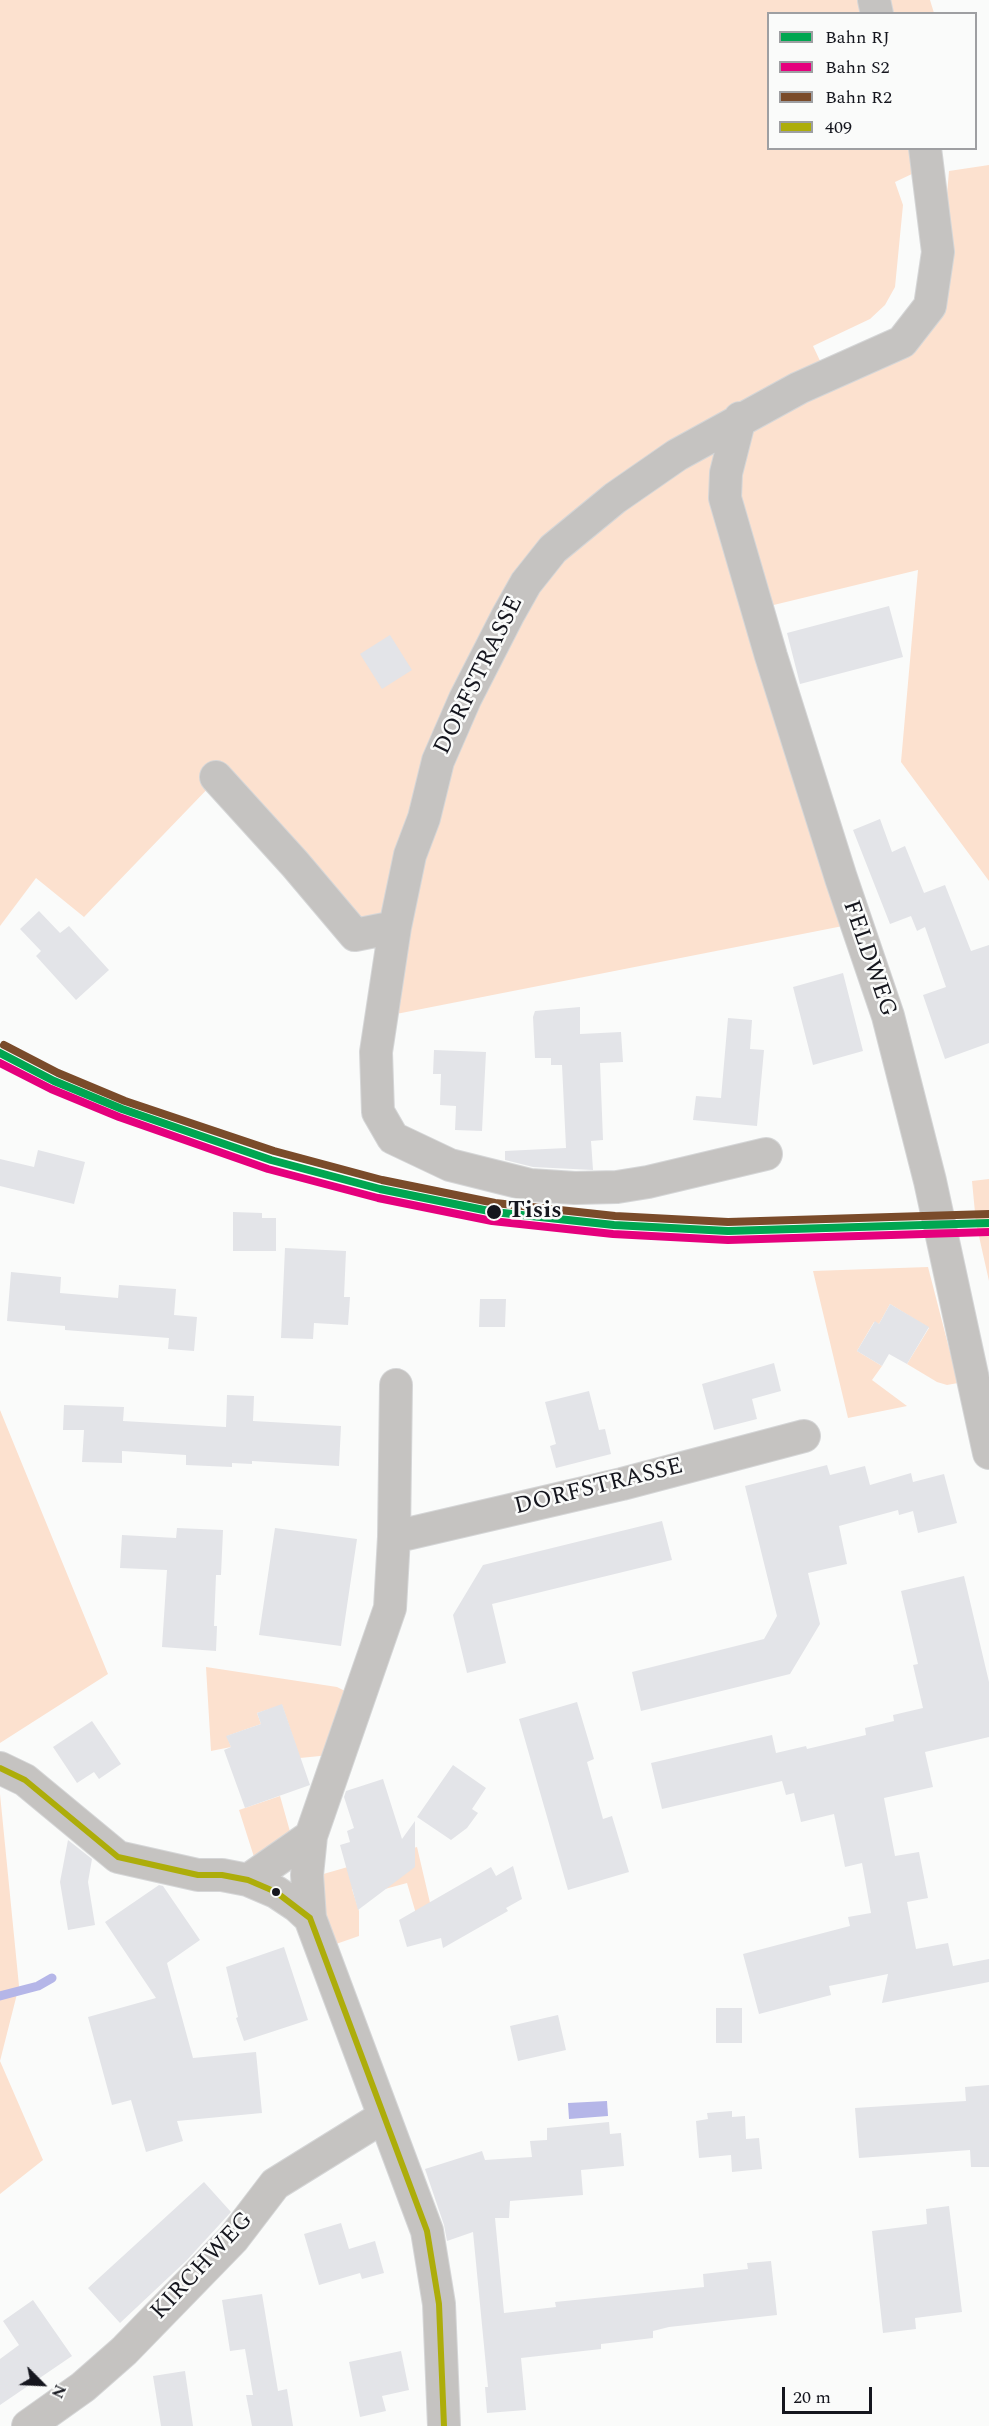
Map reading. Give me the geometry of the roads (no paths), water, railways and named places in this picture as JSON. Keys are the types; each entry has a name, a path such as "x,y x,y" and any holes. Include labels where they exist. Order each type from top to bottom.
{"street":[{"name":"DORFSTRASSE","path":"766,1154 648,1182 617,1187 575,1188 530,1185 450,1166 393,1138 378,1112 376,1052 395,927 410,855 424,818 438,761 484,659 526,583 553,549 651,471 676,455 740,418 799,388 902,342 930,306 938,252 925,150"},
{"name":"FELDWEG","path":"740,418 726,473 725,498 771,657 830,844 888,1016 930,1181 989,1453"},
{"path":"676,455 726,473"},
{"path":"216,777 295,864 355,935 395,927"},
{"path":"396,1385 394,1537 390,1608 311,1836 307,1875 310,1918 363,2058 382,2116 427,2231 439,2304 444,2426"},
{"name":"DORFSTRASSE","path":"394,1537 622,1484 804,1436"},
{"path":"0,1768 25,1780 118,1857 198,1875 222,1875 248,1880 283,1897 310,1918"},
{"path":"248,1880 311,1836"},
{"name":"KIRCHWEG","path":"28,2426 83,2387 124,2351 233,2239 275,2184 382,2116"}],"water":[{"path":"607,2101 608,2116 569,2119 568,2103"}],"waterway":[{"path":"0,1996 38,1986 52,1978"}],"rail line":[{"name":"R2","path":"4,1045 58,1073 125,1101 274,1151 382,1180 495,1203 615,1216 728,1222 989,1214"},
{"name":"RJ","path":"0,1053 54,1081 122,1109 271,1160 380,1189 494,1212 614,1225 728,1231 989,1223"},
{"name":"S2","path":"0,1063 51,1089 119,1117 268,1169 378,1198 492,1221 613,1234 728,1240 989,1232"}],"place":[{"name":"Tisis","path":"494,1212"}]}
